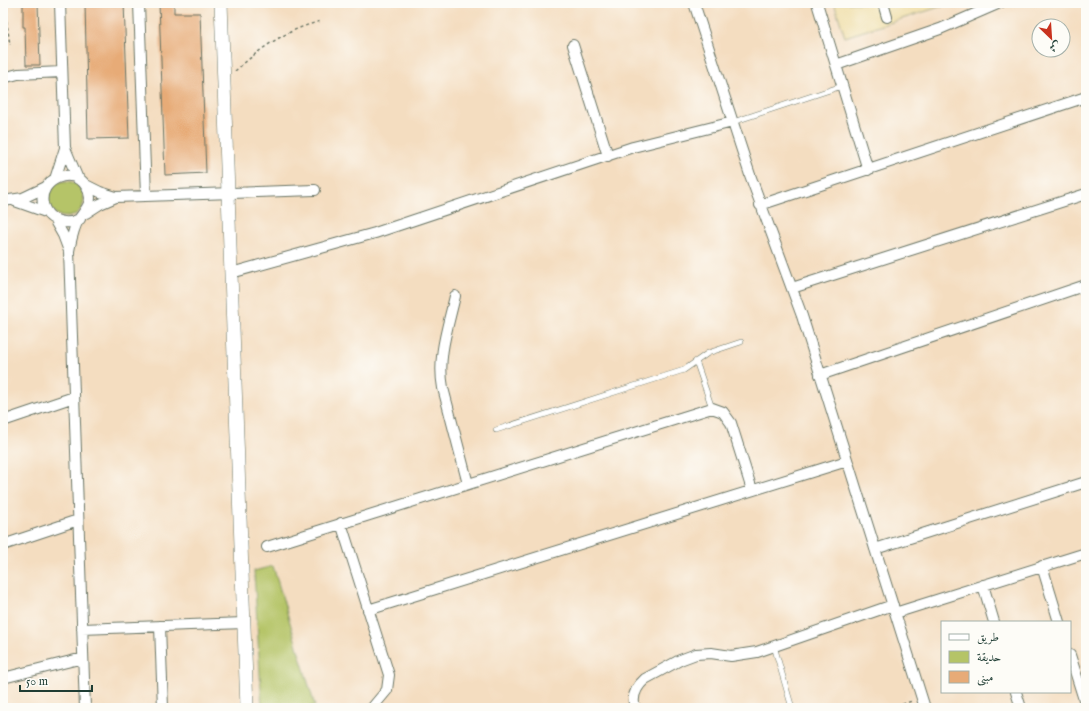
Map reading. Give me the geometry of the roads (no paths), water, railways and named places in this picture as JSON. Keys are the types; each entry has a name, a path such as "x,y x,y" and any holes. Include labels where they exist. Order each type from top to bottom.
{"street":[{"path":"60,3 65,148 70,164 82,182 90,199 69,251"},
{"path":"139,3 146,196"},
{"path":"221,3 247,708"},
{"path":"694,3 760,205 792,288 924,703"},
{"path":"817,3 868,170"},
{"path":"883,3 887,17"},
{"path":"836,65 940,29 1000,3"},
{"path":"573,45 608,156"},
{"path":"3,78 18,74 62,72"},
{"path":"760,205 1086,97"},
{"path":"231,273 375,233 634,147 733,122"},
{"path":"55,179 65,148"},
{"path":"15,201 31,195 46,187 55,179 66,175 100,192 116,197 315,190"},
{"path":"46,187 43,199 46,212"},
{"path":"792,288 1086,194"},
{"path":"54,219 68,222 116,197"},
{"path":"3,201 15,201 46,212 54,219 63,235 69,251 85,708"},
{"path":"820,375 1086,285"},
{"path":"455,296 442,349 441,372 443,388 468,484"},
{"path":"3,421 74,397"},
{"path":"266,547 712,408 723,412 731,423 752,490"},
{"path":"368,610 847,460"},
{"path":"875,549 1086,482"},
{"path":"3,545 78,520"},
{"path":"341,523 389,680 385,695 372,708"},
{"path":"635,708 634,696 639,684 645,678 688,656 705,653 739,656 894,609 983,585 1086,553"},
{"path":"1042,566 1060,621"},
{"path":"983,585 994,621"},
{"path":"82,629 244,623"},
{"path":"160,626 163,708"},
{"path":"3,678 83,658"},
{"path":"1071,659 1086,706"},
{"path":"1016,693 1021,708"}],"lane":[{"path":"733,122 842,86"},
{"path":"496,430 684,370 708,353 741,342"},
{"path":"696,361 712,408"},
{"path":"774,646 792,708"}]}
